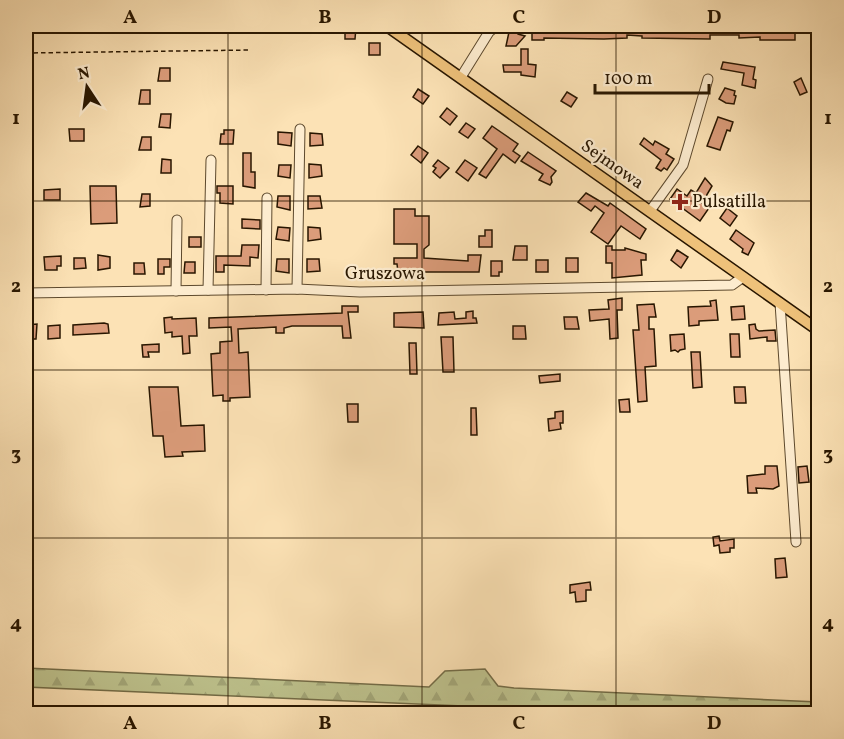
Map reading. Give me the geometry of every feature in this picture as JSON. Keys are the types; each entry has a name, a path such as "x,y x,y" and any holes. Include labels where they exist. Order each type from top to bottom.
{"main road":[{"name":"Sejmowa","path":"387,26 819,330"}],"street":[{"path":"461,77 489,32 496,26"},
{"path":"650,211 683,165 708,79"},
{"path":"297,290 300,129"},
{"path":"208,290 211,160"},
{"path":"266,290 267,198"},
{"path":"176,291 177,220"},
{"name":"Gruszowa","path":"26,293 208,290 360,292 732,285 743,277"},
{"path":"780,303 796,542"}],"path":[{"path":"26,53 251,50"}],"green space":[{"path":"26,668 429,687 445,671 485,669 498,686 818,702 818,713 623,713 26,687"}],"building":[{"path":"599,26 603,30 621,26 751,26 751,28 795,29 795,40 760,40 760,37 739,38 739,35 710,35 710,39 642,38 642,36 627,35 627,38 532,40 532,27"},
{"path":"345,27 356,27 355,39 345,39"},
{"path":"509,32 517,32 525,36 516,46 506,46"},
{"path":"369,43 380,43 380,55 369,55"},
{"path":"521,49 528,49 528,64 536,65 535,77 521,75 521,72 504,72 503,65 521,65"},
{"path":"723,62 755,67 753,79 756,80 755,88 742,85 744,73 721,69"},
{"path":"160,68 170,68 170,81 158,81"},
{"path":"801,78 807,92 800,95 794,82"},
{"path":"725,88 735,91 734,104 719,99"},
{"path":"418,89 429,96 423,104 413,97"},
{"path":"141,90 150,90 150,104 139,104"},
{"path":"567,92 577,98 571,107 561,101"},
{"path":"447,108 457,116 450,125 440,117"},
{"path":"161,114 171,114 170,128 159,127"},
{"path":"718,117 733,122 730,131 727,130 720,150 707,146"},
{"path":"466,123 475,129 468,138 459,132"},
{"path":"492,126 518,144 513,151 520,156 515,163 503,154 486,178 479,174 497,149 483,138"},
{"path":"69,129 84,129 84,141 70,141"},
{"path":"224,130 234,130 233,144 220,144"},
{"path":"278,132 292,133 291,146 278,144"},
{"path":"310,133 322,134 323,145 310,146"},
{"path":"142,137 151,137 151,150 139,150"},
{"path":"644,138 653,145 655,141 669,149 666,154 674,159 667,170 664,168 661,171 656,168 661,160 640,144"},
{"path":"418,146 428,153 421,163 411,155"},
{"path":"528,152 556,171 551,177 550,185 539,180 543,174 521,161"},
{"path":"243,153 251,153 251,172 255,172 255,188 243,186"},
{"path":"162,159 171,160 171,173 161,173"},
{"path":"438,160 449,168 440,178 433,172 436,168 433,166"},
{"path":"465,160 477,168 468,181 456,172"},
{"path":"309,164 321,165 322,176 309,178"},
{"path":"279,165 291,165 290,178 278,176"},
{"path":"705,178 712,186 702,203 709,208 700,221 670,199 677,189 687,196 691,190 696,193"},
{"path":"90,186 116,186 117,223 91,224"},
{"path":"217,186 233,186 233,204 220,203"},
{"path":"60,189 60,200 44,200 44,190"},
{"path":"586,193 608,206 610,203 646,229 640,239 621,226 608,244 591,232 604,213 595,206 591,211 578,202"},
{"path":"142,194 150,194 150,206 140,207"},
{"path":"278,196 290,196 290,210 277,207"},
{"path":"308,196 320,196 322,208 308,209"},
{"path":"727,208 737,216 730,226 720,218"},
{"path":"394,209 415,209 415,216 429,216 429,245 424,249 424,258 468,261 468,255 481,255 479,272 398,272 394,258 417,258 417,244 394,244"},
{"path":"242,219 260,220 260,229 242,228"},
{"path":"278,227 290,228 289,241 276,239"},
{"path":"308,227 320,228 321,239 308,241"},
{"path":"485,230 492,230 492,247 479,247 479,236 485,236"},
{"path":"736,230 754,243 748,255 730,239"},
{"path":"189,237 201,237 201,247 189,247"},
{"path":"242,245 259,245 258,258 250,257 250,266 224,265 224,272 216,272 216,256 241,256"},
{"path":"515,246 527,246 527,260 513,260"},
{"path":"606,246 612,246 612,250 625,250 625,248 646,254 646,260 641,260 642,275 612,278 612,263 606,263"},
{"path":"677,250 688,257 681,268 671,260"},
{"path":"98,255 110,257 110,268 98,270"},
{"path":"61,256 61,266 57,266 57,270 45,270 44,257"},
{"path":"74,258 85,258 86,268 74,269"},
{"path":"566,258 578,258 578,272 566,272"},
{"path":"158,259 170,259 170,267 164,267 164,274 158,274"},
{"path":"277,259 289,259 289,273 276,271"},
{"path":"307,259 319,259 320,271 307,272"},
{"path":"536,260 548,260 548,272 536,272"},
{"path":"491,261 502,261 502,272 499,272 499,276 491,276"},
{"path":"185,262 195,262 195,273 184,273"},
{"path":"134,263 144,263 145,274 134,274"},
{"path":"622,298 622,310 617,310 618,338 610,339 609,319 590,321 589,310 609,309 608,300"},
{"path":"716,300 718,320 699,321 699,325 689,326 688,307 711,306 710,301"},
{"path":"654,304 656,317 649,317 649,329 654,329 656,366 645,367 647,401 638,402 633,330 639,330 637,305"},
{"path":"342,306 358,306 358,312 348,312 351,338 343,338 342,326 292,326 284,328 284,333 276,333 276,327 238,329 239,353 248,352 250,397 230,398 230,401 223,401 223,395 213,396 211,354 220,353 220,342 232,341 231,327 209,328 209,318 342,313"},
{"path":"744,306 745,319 732,320 731,307"},
{"path":"473,311 473,318 476,318 477,323 438,325 439,313 454,312 455,319 466,318 466,312"},
{"path":"423,312 424,328 394,327 394,313"},
{"path":"172,317 172,319 196,318 197,336 189,336 190,353 183,354 182,336 172,337 172,332 165,333 164,318"},
{"path":"564,317 577,317 579,329 565,329"},
{"path":"37,324 36,339 29,339 29,336 26,336 26,325"},
{"path":"108,324 109,333 73,335 73,325"},
{"path":"755,324 759,331 775,330 776,341 767,341 767,337 750,339 749,325"},
{"path":"60,325 60,338 48,339 48,326"},
{"path":"513,326 525,326 526,339 513,339"},
{"path":"684,334 685,349 678,352 671,351 670,335"},
{"path":"730,334 739,334 740,357 731,357"},
{"path":"441,337 453,337 454,372 443,372"},
{"path":"409,343 416,343 417,374 410,374"},
{"path":"159,344 159,352 148,352 149,357 143,357 142,345"},
{"path":"691,352 700,352 702,387 693,388"},
{"path":"560,374 560,381 540,383 539,376"},
{"path":"149,387 178,387 181,426 204,425 205,451 182,452 183,456 165,457 163,436 153,436"},
{"path":"734,387 745,387 746,403 735,403"},
{"path":"629,399 630,412 620,412 619,400"},
{"path":"347,404 358,404 358,422 348,422"},
{"path":"471,408 476,408 477,435 471,435"},
{"path":"563,411 561,429 549,431 548,419 555,418 555,412"},
{"path":"765,466 777,466 779,486 773,489 756,488 757,493 748,493 747,476 765,474"},
{"path":"807,466 809,482 799,483 798,467"},
{"path":"719,536 720,541 734,539 734,548 730,548 730,552 720,553 719,545 714,546 713,537"},
{"path":"785,558 787,577 776,578 775,559"},
{"path":"590,582 591,590 586,590 586,601 576,602 575,592 570,593 570,585"}],"place":[{"name":"Pulsatilla","path":"680,202"}]}
